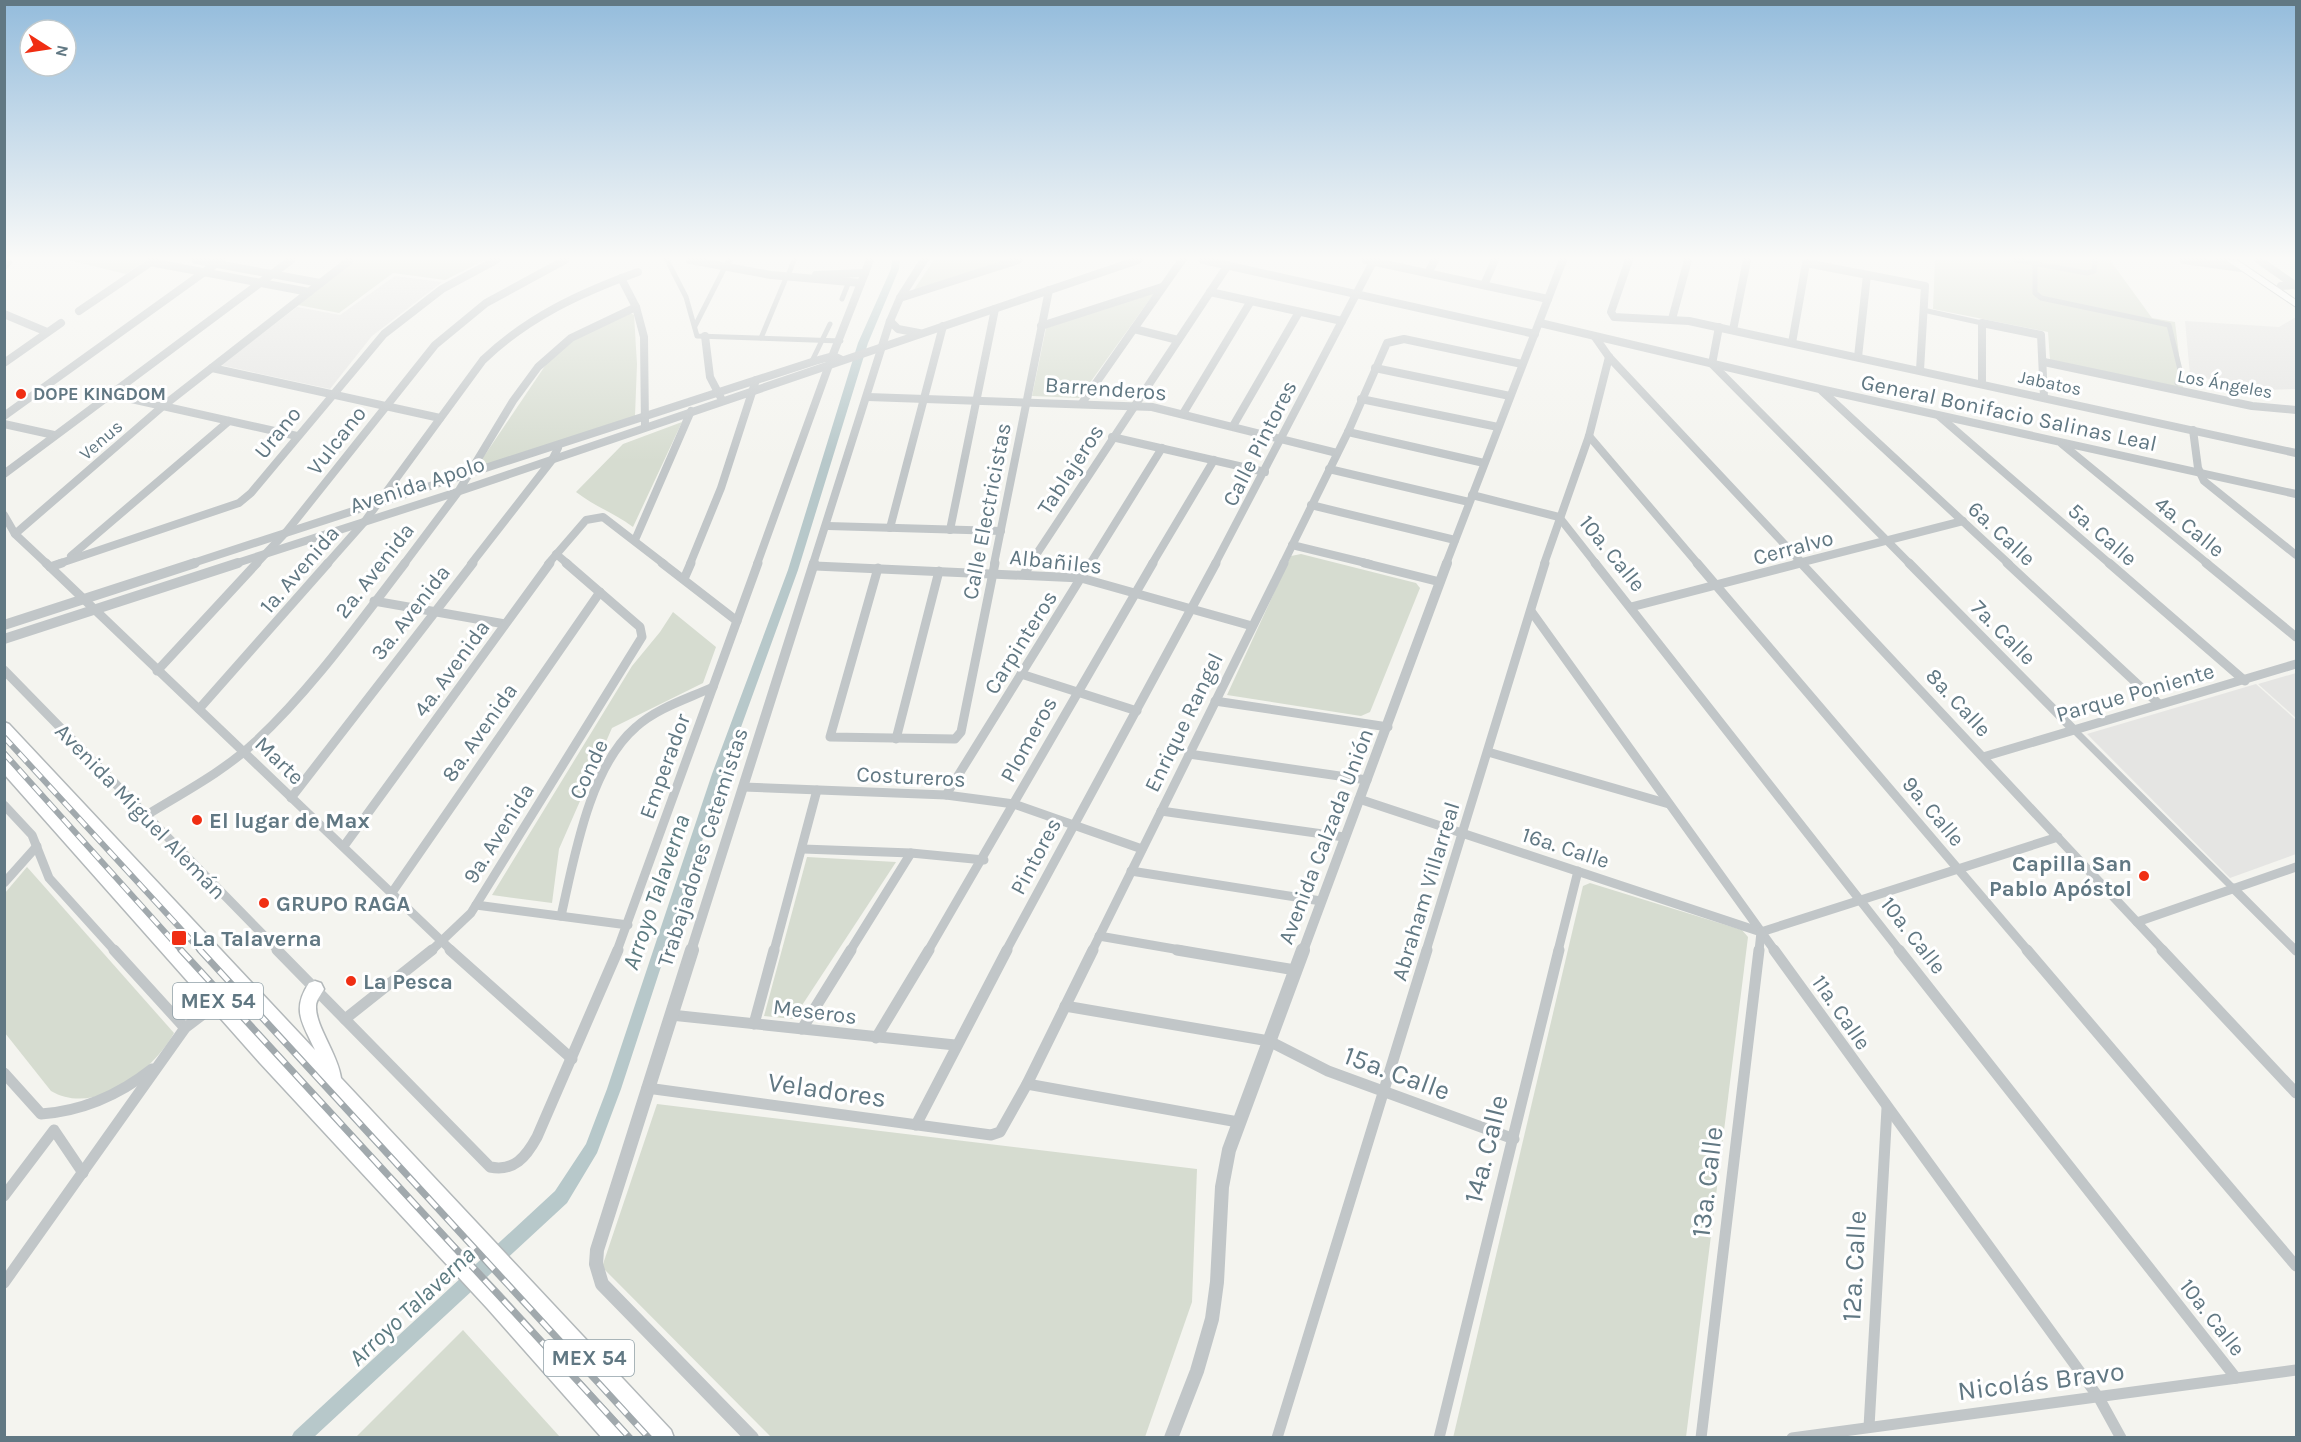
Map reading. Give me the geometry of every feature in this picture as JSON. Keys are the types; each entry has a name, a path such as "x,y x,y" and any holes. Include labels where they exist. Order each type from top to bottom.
{"highway":[{"name":"Avenida Miguel Alemán","path":"4,728 663,1437"},
{"name":"MEX 54","path":"4,763 219,1002 266,1058 494,1301 616,1437"},
{"path":"315,989 306,1009 332,1068 332,1081"}],"street":[{"path":"35,327 47,332"},
{"path":"4,363 54,327"},
{"path":"4,416 127,327"},
{"path":"4,474 199,327"},
{"name":"Venus","path":"15,534 163,406 264,327"},
{"name":"Urano","path":"50,567 238,503 251,493 372,345 392,327"},
{"name":"Vulcano","path":"158,671 269,552 423,358 456,327"},
{"name":"1a. Avenida","path":"199,709 366,521 483,360 518,327"},
{"name":"2a. Avenida","path":"146,816 243,753 268,729 374,601 457,492 500,424 551,354 576,335 593,327"},
{"path":"641,327 644,337 644,423"},
{"path":"695,327 697,336 840,341"},
{"path":"761,338 766,327"},
{"path":"811,363 829,327"},
{"path":"837,359 845,327"},
{"name":"Trabajadores Cetemistas","path":"752,1437 602,1284 596,1264 600,1236 828,526 888,327"},
{"path":"899,327 905,332 925,333"},
{"name":"Avenida Apolo","path":"4,626 287,531 469,474 691,411 756,380 811,363 883,349 940,327"},
{"path":"890,528 943,327"},
{"path":"950,530 991,327"},
{"name":"Calle Electricistas","path":"896,739 951,741 958,738 1041,327"},
{"name":"Tablajeros","path":"1024,574 1133,405 1186,327"},
{"path":"1184,412 1235,327"},
{"path":"1233,426 1290,327"},
{"name":"Calle Pintores","path":"1192,608 1339,327"},
{"path":"1712,364 1719,327"},
{"name":"Jabatos","path":"1720,327 2296,453"},
{"path":"1792,343 1794,327"},
{"path":"1858,357 1861,327"},
{"path":"1920,370 1922,327"},
{"path":"1982,327 1982,384"},
{"path":"2008,327 2032,332 2043,337 2044,397"},
{"path":"2170,327 2182,378 2177,383"},
{"name":"General Bonifacio Salinas Leal","path":"1537,328 1594,337 2296,494"},
{"name":"Avenida Calzada Unión","path":"1171,1437 1207,1337 1215,1304 1225,1165 1238,1122 1344,837 1388,727 1455,540 1537,328"},
{"path":"1082,404 1134,329 1178,340"},
{"path":"705,336 710,377 720,397"},
{"name":"8a. Calle","path":"1594,337 1609,357 2296,1093"},
{"name":"Enrique Rangel","path":"1000,1132 1027,1084 1348,432 1387,343 1404,339 1522,364"},
{"name":"Abraham Villarreal","path":"1277,1437 1559,517 1588,436 1609,357"},
{"name":"Avenida Apolo","path":"4,639 457,492 552,460 644,423 720,397 753,390 837,359"},
{"name":"Emperador","path":"511,1167 524,1158 531,1148 572,1059 628,925 737,621 837,359"},
{"name":"Los Ángeles","path":"2044,362 2252,406 2296,410"},
{"name":"7a. Calle","path":"1712,364 1885,541 2296,951"},
{"path":"212,368 440,418"},
{"path":"1375,368 1510,396"},
{"path":"684,579 722,488 756,380"},
{"name":"6a. Calle","path":"1820,389 2159,704"},
{"path":"109,394 297,436"},
{"name":"Barrenderos","path":"868,397 1133,405 1184,412 1337,453"},
{"path":"1361,399 1498,427"},
{"path":"691,411 635,540 737,621"},
{"name":"5a. Calle","path":"1937,415 2245,681"},
{"path":"67,560 229,421"},
{"path":"4,424 54,435"},
{"path":"2193,430 2199,472 2213,489 2296,555"},
{"path":"1348,432 1484,463"},
{"name":"9a. Calle","path":"1588,436 1719,586 2296,1266"},
{"path":"1112,437 1265,472"},
{"name":"4a. Calle","path":"2060,442 2296,637"},
{"name":"3a. Avenida","path":"291,798 433,611 552,460 558,448"},
{"name":"Carpinteros","path":"946,795 1162,448"},
{"name":"Plomeros","path":"876,1038 984,860 1135,591 1214,460"},
{"path":"1329,469 1559,517"},
{"path":"1311,506 1455,540"},
{"name":"Marte","path":"4,515 15,534 83,600 344,846 442,942 572,1059"},
{"name":"4a. Avenida","path":"344,846 580,524 591,517 603,517 635,540"},
{"name":"10a. Calle","path":"1559,517 2236,1378"},
{"name":"Cerralvo","path":"1631,607 1963,521"},
{"path":"828,526 1001,531"},
{"path":"1292,545 1440,582"},
{"path":"556,554 600,592"},
{"name":"Albañiles","path":"815,566 1081,578 1135,591 1252,626"},
{"path":"878,568 830,737 896,739 939,571"},
{"name":"9a. Avenida","path":"345,1019 442,942 476,905 643,633 640,627 600,592"},
{"name":"8a. Avenida","path":"391,894 600,592"},
{"path":"374,601 505,624"},
{"name":"Pintores","path":"916,1125 955,1045 1192,608"},
{"name":"11a. Calle","path":"1531,611 1887,1108 2099,1398 2121,1437"},
{"name":"Parque Poniente","path":"1983,757 2296,664"},
{"name":"Avenida Miguel Alemán","path":"4,670 490,1167 497,1170 511,1167"},
{"path":"1021,674 1137,711"},
{"name":"Conde","path":"561,916 579,836 620,743 644,721 713,687"},
{"path":"1215,701 1388,727"},
{"path":"1488,752 1669,804"},
{"path":"1189,754 1367,780"},
{"name":"Costureros","path":"743,787 946,795 1014,804 1142,849"},
{"path":"754,1024 803,849 817,790"},
{"name":"16a. Calle","path":"1359,799 1761,932"},
{"path":"7,811 27,827 37,846 40,863 49,878 185,1028"},
{"path":"1161,811 1344,837"},
{"path":"1761,932 2058,837"},
{"path":"4,883 37,846"},
{"path":"803,849 911,853 984,860"},
{"path":"802,1029 911,853"},
{"path":"2137,922 2296,867"},
{"path":"1131,871 1321,901"},
{"name":"14a. Calle","path":"1439,1437 1578,871"},
{"path":"476,905 628,925"},
{"name":"13a. Calle","path":"1701,1437 1761,932"},
{"path":"1099,936 1295,970"},
{"path":"4,1282 185,1028 219,1002"},
{"name":"15a. Calle","path":"1065,1006 1269,1041 1328,1071 1514,1139"},
{"name":"Meseros","path":"671,1015 955,1045"},
{"path":"4,1073 41,1114 63,1113 108,1099 131,1087 161,1062"},
{"path":"1027,1084 1238,1122"},
{"name":"Veladores","path":"647,1088 991,1135 1000,1132"},
{"name":"12a. Calle","path":"1869,1426 1887,1108"},
{"path":"4,1196 54,1130 82,1173"},
{"name":"Nicolás Bravo","path":"1792,1437 2296,1370"}],"shaded area":[{"path":"270,327 383,327 372,336 330,389 220,365"},
{"path":"597,327 635,327 637,364 635,416 476,468 551,357 572,340"},
{"path":"1130,327 1079,398 1032,396 1046,328"},
{"path":"2024,327 2176,327 2183,388 2050,360 2048,332"},
{"path":"2186,327 2296,327 2296,389 2263,390 2190,375"},
{"path":"682,422 633,527 576,492 623,444"},
{"path":"1301,554 1416,583 1420,588 1370,712 1361,716 1227,695 1291,556"},
{"path":"673,612 716,647 703,683 612,728 559,849 552,903 492,895 632,666"},
{"path":"2296,673 2296,718 2258,684"},
{"path":"2256,684 2296,720 2296,854 2230,878 2087,734"},
{"path":"807,857 896,862 793,1019 764,1016"},
{"path":"27,867 174,1033 152,1062 121,1086 104,1094 86,1098 68,1098 51,1091 5,1033 5,893"},
{"path":"1590,883 1742,930 1748,937 1686,1437 1453,1438 1583,886"},
{"path":"657,1104 1197,1169 1192,1302 1145,1437 771,1437 602,1267"},
{"path":"463,1330 560,1437 356,1437"}],"waterway":[{"name":"Arroyo Talaverna","path":"300,1438 561,1197 592,1148 614,1089 718,774 793,570 870,327"}],"railway":[{"path":"4,737 201,951"},
{"path":"4,753 182,951"},
{"path":"181,950 630,1438"},
{"path":"200,950 649,1438"}],"place":[{"name":"DOPE KINGDOM","path":"21,394"},
{"name":"El lugar de Max","path":"197,820"},
{"name":"Capilla San Pablo Apóstol","path":"2144,876"},
{"name":"GRUPO RAGA","path":"264,903"},
{"name":"La Talaverna","path":"179,938"},
{"name":"La Pesca","path":"351,981"}]}
